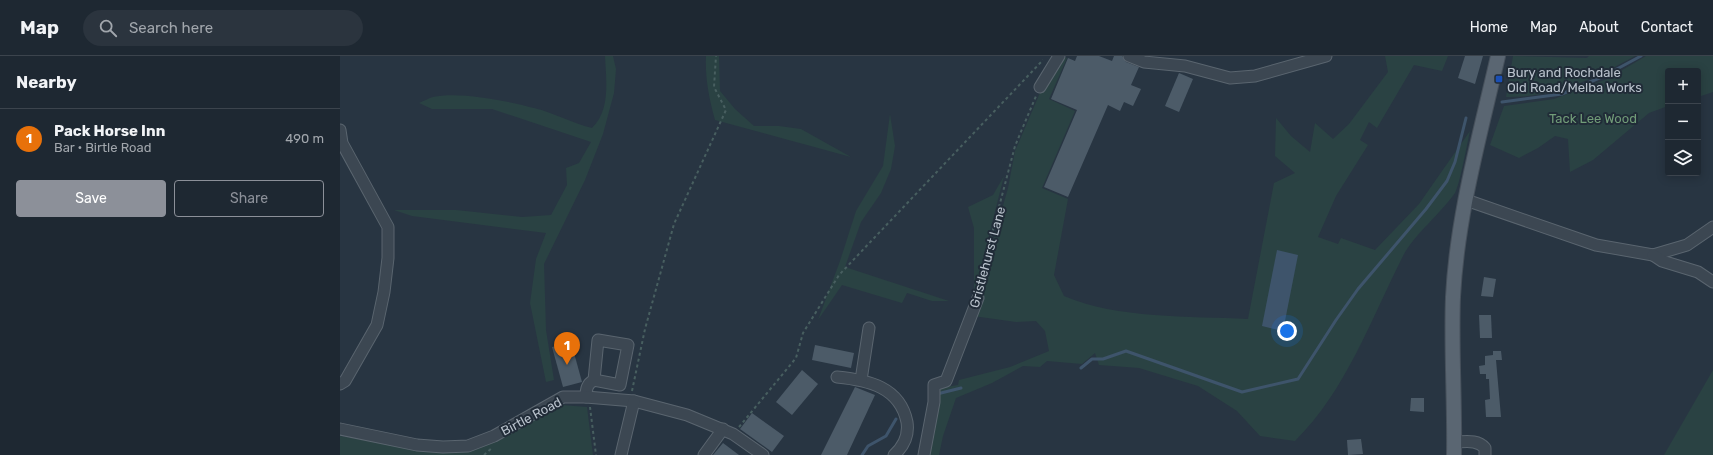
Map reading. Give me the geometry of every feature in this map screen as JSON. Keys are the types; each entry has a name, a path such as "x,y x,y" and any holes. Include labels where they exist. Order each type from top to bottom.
{"main road":[{"path":"1454,448 1453,297 1466,200 1498,56"}],"street":[{"path":"1040,87 1059,56"},
{"path":"1129,56 1144,62 1185,66 1230,78 1255,76 1326,56"},
{"path":"340,130 342,143 388,227 388,258 384,292 377,325 345,381 340,384"},
{"path":"1466,200 1596,245 1653,255 1662,261 1698,272 1713,282"},
{"path":"1653,255 1687,245 1713,227"},
{"name":"Gristlehurst Lane","path":"924,455 934,394 934,385 946,381 978,298"},
{"path":"861,380 869,328"},
{"path":"837,377 872,383 894,396 905,412 908,430 901,447 894,455"},
{"path":"587,397 586,389 590,382 594,380"},
{"name":"Birtle Road","path":"340,429 417,444 443,447 468,446 494,436 563,397 587,397 632,401 687,415 728,432 763,455"},
{"path":"621,455 632,401"},
{"path":"704,455 728,432"},
{"path":"1454,448 1476,442 1482,444 1485,448 1485,455"}],"path":[{"path":"632,401 645,329 674,224 726,110 714,87 716,56"},
{"path":"728,432 796,358 803,333 839,275 1048,56"},
{"name":"Gristlehurst Lane","path":"978,298 983,268 1015,146 1040,87"},
{"path":"587,397 596,455"}],"green space":[{"path":"605,56 613,56 616,69 614,93 603,134 585,180 544,264 546,330 554,380 546,382 530,303 536,259 546,233 412,216 394,210 456,210 522,217 551,215 567,185 566,168 579,163 591,142 492,109 432,109 419,103 431,97 444,95 484,98 511,102 534,108 592,128 598,121 605,103"},
{"path":"706,56 719,56 720,91 735,109 754,126 779,126 801,129 851,157 715,120 708,88"},
{"path":"1062,56 1067,58 1049,99 1075,111 1042,188 1068,199 1054,275 1064,296 1107,309 1130,313 1248,319 1274,183 1295,173 1275,156 1276,118 1291,136 1310,152 1315,123 1333,139 1349,124 1388,72 1385,56 1448,56 1442,71 1414,65 1377,128 1369,122 1360,140 1368,145 1336,196 1318,237 1338,244 1341,238 1375,250 1419,204 1470,131 1457,188 1449,201 1408,248 1343,377 1329,400 1295,441 1260,436 1237,411 1198,386 1139,368 1099,365 1095,353 1082,364 1047,361 1040,367 1023,366 992,383 956,398 943,436 939,455 929,455 938,388 958,385 959,380 1010,367 1049,351 1045,331 1036,321 1016,322 973,316 984,289 986,266 1008,188 1015,151 1042,88"},
{"name":"Tack Lee Wood","path":"1513,56 1587,58 1589,56 1635,56 1573,86 1540,94 1506,97"},
{"name":"Tack Lee Wood","path":"1646,56 1713,56 1713,92 1701,96 1701,68 1665,68 1665,107 1649,113 1593,160 1570,172 1568,139 1555,136 1538,148 1519,158 1490,145 1504,106 1554,99 1607,79"},
{"path":"890,114 895,146 891,169 881,193 861,222 845,267 949,301 932,301 907,293 902,303 842,285 818,320 840,261 856,211 883,166"},
{"path":"1004,176 981,267 980,281 974,302 974,228 968,207 993,195"},
{"path":"1713,370 1713,455 1664,455"},
{"path":"562,405 587,407 593,455 340,455 340,436 437,452 478,449"}],"water":[{"path":"1277,250 1298,255 1283,331 1262,326"}],"building":[{"path":"1077,56 1099,56 1112,61 1114,56 1122,56 1126,62 1139,67 1131,85 1141,89 1133,106 1124,102 1120,111 1108,105 1068,197 1044,187 1077,110 1051,99 1068,58 1075,61"},
{"path":"1465,56 1483,56 1475,84 1458,78"},
{"path":"1179,73 1193,79 1179,112 1165,106"},
{"path":"1484,277 1496,279 1493,297 1481,296"},
{"path":"1479,315 1491,315 1492,338 1480,338"},
{"path":"571,342 582,382 563,387 552,347"},
{"path":"815,345 854,353 851,368 812,360"},
{"path":"1493,351 1501,351 1502,360 1496,360 1501,417 1486,417 1485,400 1490,399 1489,379 1486,379 1486,374 1480,374 1479,366 1485,365 1485,356 1493,355"},
{"path":"802,370 818,384 792,415 776,402"},
{"path":"855,387 875,395 847,455 821,455"},
{"path":"1411,398 1424,398 1424,412 1410,411"},
{"path":"752,413 784,436 772,452 740,429"},
{"path":"1361,439 1363,454 1348,455 1347,440"},
{"path":"723,443 739,455 713,455"}],"waterway":[{"path":"1502,102 1562,94 1604,76 1641,56"},
{"path":"1081,368 1092,359 1103,359 1126,351 1242,392 1298,379 1358,289 1426,209 1447,181 1455,162 1466,118"},
{"path":"937,394 961,388"},
{"path":"862,455 868,446 886,436 896,419"}],"place":[{"name":"Bury and Rochdale Old Road/Melba Works","path":"1499,79"},
{"name":"Pack Horse Inn","path":"567,365"}]}
